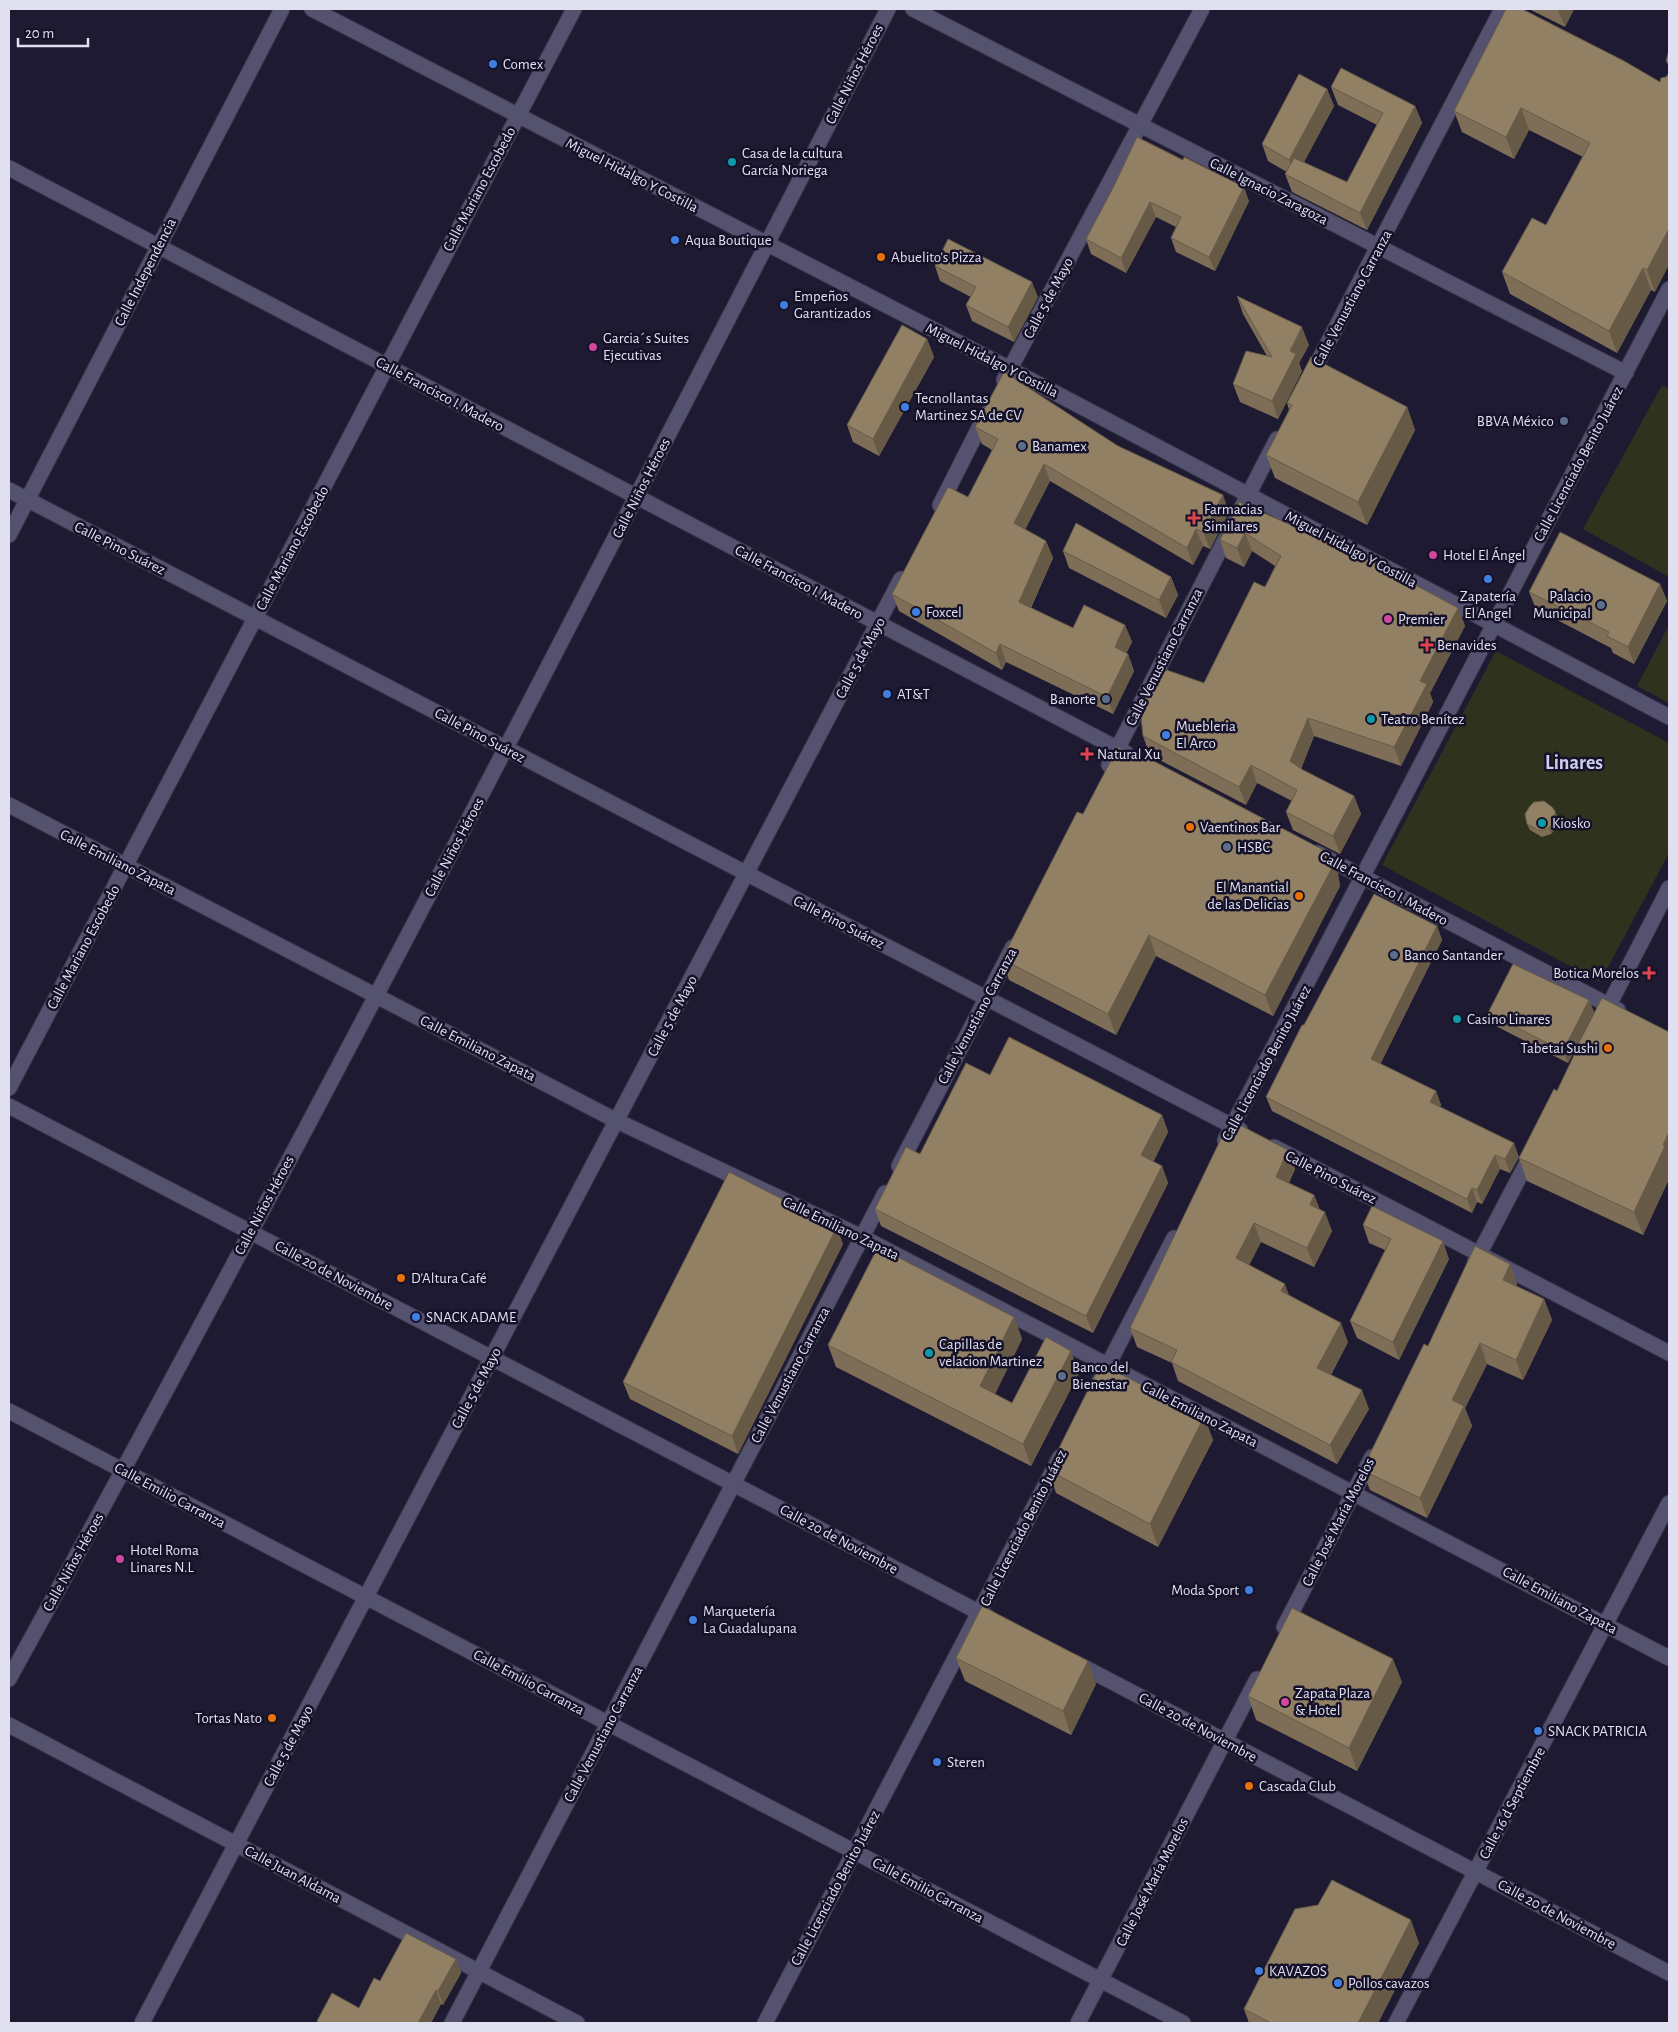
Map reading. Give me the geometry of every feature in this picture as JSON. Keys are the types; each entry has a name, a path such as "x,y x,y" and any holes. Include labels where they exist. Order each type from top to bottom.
{"street":[{"name":"Calle Independencia","path":"9,535 282,9"},
{"name":"Miguel Hidalgo Y Costilla","path":"312,9 1010,369 1669,717"},
{"name":"Calle Mariano Escobedo","path":"9,1088 574,9"},
{"name":"Calle Niños Héroes","path":"9,1679 124,1470 376,995 637,497 888,9"},
{"name":"Calle Ignacio Zaragoza","path":"913,9 1626,373"},
{"name":"Calle 5 de Mayo","path":"933,518 1010,369 1202,9"},
{"name":"Calle Venustiano Carranza","path":"1304,388 1378,247 1509,10"},
{"name":"Calle Francisco I. Madero","path":"9,168 1135,757"},
{"name":"Calle Licenciado Benito Juárez","path":"1219,1152 1669,289"},
{"name":"Calle Venustiano Carranza","path":"1104,774 1285,423"},
{"name":"Calle Pino Suárez","path":"9,490 1669,1353"},
{"name":"Calle 5 de Mayo","path":"142,2023 910,562"},
{"name":"Calle Emiliano Zapata","path":"9,805 617,1121 862,1237 1669,1658"},
{"name":"Calle Francisco I. Madero","path":"1301,844 1635,1019"},
{"path":"1600,1023 1669,888"},
{"name":"Calle Venustiano Carranza","path":"452,2023 1018,938"},
{"name":"Calle 20 de Noviembre","path":"9,1106 997,1622"},
{"path":"1470,1272 1538,1143"},
{"path":"1089,1401 1179,1229"},
{"name":"Calle Emilio Carranza","path":"9,1411 1182,2023"},
{"name":"Calle José María Morelos","path":"1276,1644 1381,1440"},
{"name":"Calle Licenciado Benito Juárez","path":"765,2023 1066,1445"},
{"name":"Calle 16 d Septiembre","path":"1396,2023 1669,1502"},
{"name":"Calle 20 de Noviembre","path":"1058,1654 1669,1973"},
{"name":"Calle José María Morelos","path":"1078,2023 1262,1670"},
{"name":"Calle Juan Aldama","path":"9,1725 577,2023"}],"green space":[{"path":"1662,385 1669,389 1669,577 1583,529"},
{"path":"1669,625 1669,703 1637,686"},
{"path":"1496,651 1669,743 1669,853 1600,982 1382,865"}],"building":[{"path":"1506,9 1522,9 1624,61 1660,82 1661,78 1666,77 1669,73 1669,229 1647,270 1643,268 1609,331 1502,272 1532,218 1546,225 1590,143 1521,108 1506,137 1454,111"},
{"path":"1669,50 1669,65 1666,61"},
{"path":"1341,68 1415,106 1360,213 1285,174 1294,158 1347,182 1383,113 1331,87"},
{"path":"1299,74 1327,89 1289,160 1262,144"},
{"path":"1137,137 1183,160 1184,157 1244,187 1209,257 1171,238 1181,217 1150,202 1121,258 1086,239"},
{"path":"948,239 1032,282 1008,327 966,305 976,287 935,266"},
{"path":"1237,296 1302,327 1290,351 1296,354 1272,401 1233,384 1246,351 1272,357"},
{"path":"902,325 927,339 873,439 847,425"},
{"path":"1311,357 1407,407 1358,502 1266,455 1292,405 1287,403"},
{"path":"1004,372 1118,446 1223,495 1203,532 1196,529 1187,548 1044,464 1014,523 1046,541 1019,602 1073,628 1084,605 1125,625 1115,647 1128,654 1107,697 1000,644 996,653 892,594 948,487 968,497 998,439 975,427"},
{"path":"1239,502 1367,559 1458,608 1420,681 1427,684 1394,747 1308,718 1290,761 1303,770 1354,796 1333,836 1286,812 1297,790 1251,765 1239,787 1143,736 1140,707 1161,668 1204,683 1254,582 1265,587 1281,556 1245,533 1237,548 1220,540"},
{"path":"1076,523 1171,577 1159,600 1063,551"},
{"name":"Palacio Municipal","path":"1560,532 1660,584 1628,647 1607,636 1609,632 1529,592"},
{"path":"1118,747 1145,761 1144,756 1331,854 1333,866 1265,995 1149,935 1108,1014 1002,959 1077,812 1083,814"},
{"name":"Kiosko","path":"1544,801 1555,811 1555,821 1549,828 1540,831 1527,824 1525,814 1534,802"},
{"path":"1374,894 1437,926 1371,1059 1436,1091 1430,1102 1514,1143 1505,1159 1495,1155 1477,1190 1472,1188 1467,1199 1266,1097 1302,1025 1304,1025"},
{"path":"1513,964 1589,1000 1563,1051 1488,1013"},
{"path":"1602,998 1669,1032 1669,1132 1663,1145 1665,1146 1634,1212 1519,1158 1554,1089 1557,1091 1576,1048"},
{"path":"1009,1037 1162,1115 1141,1155 1162,1166 1086,1316 875,1209 906,1147 920,1154 966,1063 990,1075"},
{"path":"1230,1120 1288,1150 1276,1177 1314,1195 1310,1205 1325,1212 1307,1248 1254,1223 1236,1258 1285,1284 1281,1291 1341,1323 1317,1368 1362,1390 1330,1445 1171,1362 1177,1350 1130,1328"},
{"path":"729,1172 837,1227 732,1436 623,1382"},
{"path":"1372,1206 1443,1241 1393,1342 1350,1321 1391,1239 1363,1225"},
{"path":"1475,1246 1510,1264 1503,1280 1544,1299 1516,1360 1480,1343 1452,1400 1464,1406 1420,1498 1362,1470 1424,1344 1428,1346"},
{"name":"Capillas de velacion Martinez","path":"878,1247 1014,1317 980,1386 1012,1403 1046,1337 1071,1351 1023,1444 828,1345"},
{"path":"1101,1364 1204,1417 1150,1524 1048,1470"},
{"path":"982,1606 1088,1661 1063,1711 956,1658"},
{"path":"1292,1608 1393,1659 1349,1748 1248,1696"},
{"name":"Pollos cavazos","path":"1332,1880 1411,1920 1358,2023 1271,2023 1244,2009 1295,1909 1318,1905"},
{"path":"406,1933 456,1959 418,2023 321,2023 317,2021 332,1993 359,2008 374,1978 380,1981"}],"place":[{"name":"Comex","path":"493,64"},
{"name":"Casa de la cultura García Noriega","path":"732,162"},
{"name":"Aqua Boutique","path":"675,240"},
{"name":"Abuelito's Pizza","path":"881,257"},
{"name":"Empeños Garantizados","path":"784,305"},
{"name":"Garcia´s Suites Ejecutivas","path":"593,347"},
{"name":"Tecnollantas Martinez SA de CV","path":"905,407"},
{"name":"BBVA México","path":"1564,421"},
{"name":"Banamex","path":"1022,446"},
{"name":"Farmacias Similares","path":"1194,518"},
{"name":"Hotel El Ángel","path":"1433,555"},
{"name":"Zapatería El Angel","path":"1488,579"},
{"name":"Palacio Municipal","path":"1601,605"},
{"name":"Foxcel","path":"916,612"},
{"name":"Premier","path":"1388,619"},
{"name":"Benavides","path":"1427,645"},
{"name":"AT&T","path":"887,694"},
{"name":"Banorte","path":"1106,699"},
{"name":"Teatro Benítez","path":"1371,719"},
{"name":"Muebleria El Arco","path":"1166,735"},
{"name":"Natural Xu","path":"1087,754"},
{"name":"Kiosko","path":"1542,823"},
{"name":"Vaentinos Bar","path":"1190,827"},
{"name":"HSBC","path":"1227,847"},
{"name":"El Manantial de las Delicias","path":"1299,896"},
{"name":"Banco Santander","path":"1394,955"},
{"name":"Botica Morelos","path":"1649,973"},
{"name":"Casino Linares","path":"1457,1019"},
{"name":"Tabetai Sushi","path":"1608,1048"},
{"name":"D'Altura Café","path":"401,1278"},
{"name":"SNACK ADAME","path":"416,1317"},
{"name":"Capillas de velacion Martinez","path":"929,1353"},
{"name":"Banco del Bienestar","path":"1062,1376"},
{"name":"Hotel Roma Linares N.L","path":"120,1559"},
{"name":"Moda Sport","path":"1249,1590"},
{"name":"Marquetería La Guadalupana","path":"693,1620"},
{"name":"Zapata Plaza & Hotel","path":"1285,1702"},
{"name":"Tortas Nato","path":"272,1718"},
{"name":"SNACK PATRICIA","path":"1538,1731"},
{"name":"Steren","path":"937,1762"},
{"name":"Cascada Club","path":"1249,1786"},
{"name":"KAVAZOS","path":"1259,1971"},
{"name":"Pollos cavazos","path":"1338,1983"}],"district":[{"name":"Linares","path":"1574,762"}]}
